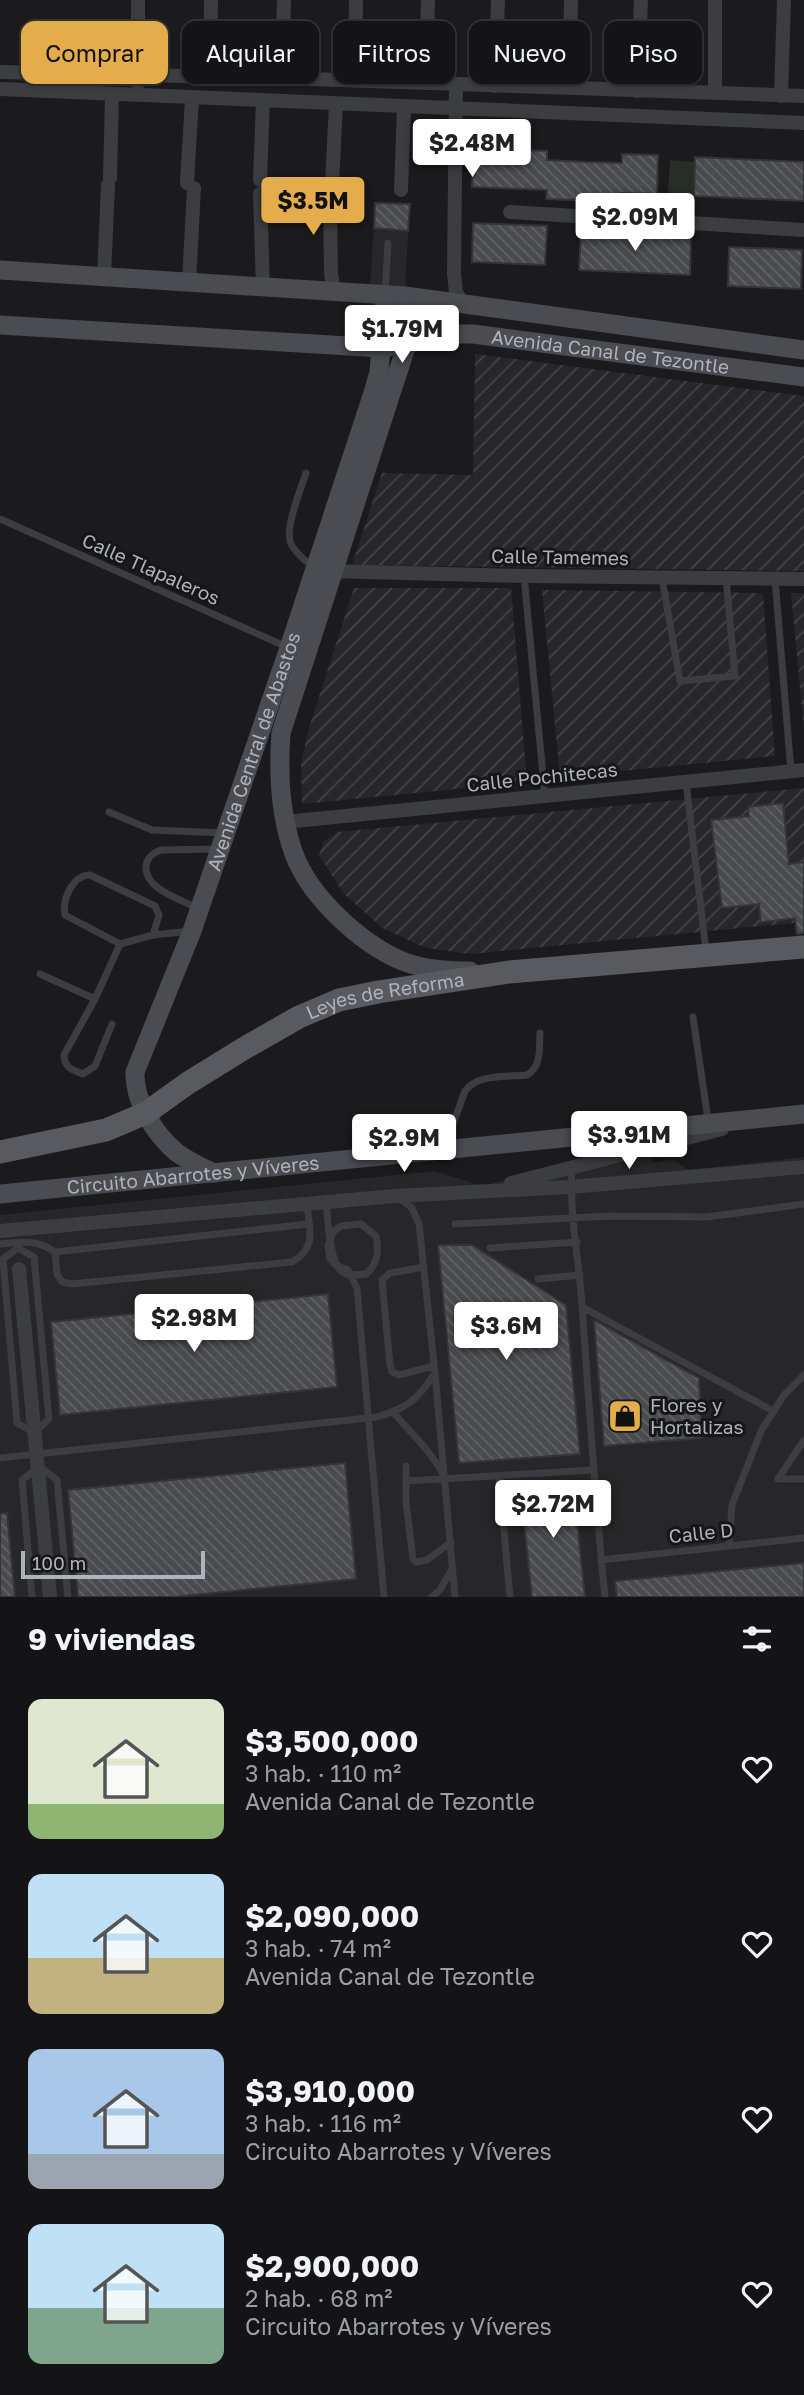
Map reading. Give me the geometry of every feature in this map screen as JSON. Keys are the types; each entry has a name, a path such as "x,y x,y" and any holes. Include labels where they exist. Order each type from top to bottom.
{"main road":[{"name":"Avenida Canal de Tezontle","path":"0,270 395,295 804,350"},
{"name":"Avenida Central de Abastos","path":"214,1173 191,1162 162,1138 137,1096 135,1072 192,930 289,648 324,570 407,344 395,295"},
{"name":"Avenida Central de Abastos","path":"395,295 381,348 379,372 281,733 278,766 285,822 295,857 317,895 362,939 403,961 444,971 509,972"},
{"name":"Avenida Canal de Tezontle","path":"0,325 381,348 441,334 473,334 804,377"},
{"name":"Leyes de Reforma","path":"0,1152 106,1130 146,1113 243,1049 299,1017 339,1000 509,972 804,947"},
{"name":"Circuito Abarrotes y Víveres","path":"0,1194 804,1114"}],"street":[{"path":"138,0 138,21"},
{"path":"211,0 211,21"},
{"path":"283,21 284,0"},
{"path":"356,0 356,21"},
{"path":"427,21 428,0"},
{"path":"495,86 498,0"},
{"path":"569,88 571,0"},
{"path":"637,91 641,0"},
{"path":"715,0 715,93"},
{"path":"780,96 784,0"},
{"path":"0,72 21,72"},
{"path":"138,84 138,96"},
{"path":"441,84 804,96"},
{"path":"456,85 454,273 456,292 462,302"},
{"path":"0,89 804,123"},
{"path":"104,276 112,95"},
{"path":"189,283 191,98"},
{"path":"263,100 260,187 263,288"},
{"path":"332,184 336,104"},
{"path":"401,190 404,106"},
{"path":"330,200 331,274 334,292"},
{"path":"510,212 804,230"},
{"path":"433,299 444,290 454,273"},
{"name":"Calle Tamemes","path":"324,570 524,576 804,579"},
{"name":"Calle Pochitecas","path":"285,822 797,771"},
{"path":"483,1190 767,1118"},
{"path":"0,1231 306,1203 483,1190 570,1187 804,1167"},
{"path":"19,1269 50,1597"}],"lane":[{"path":"387,243 395,295"},
{"path":"306,473 288,533 291,544 302,558 324,570"},
{"name":"Calle Tlapaleros","path":"0,519 289,648"},
{"path":"524,576 545,796"},
{"path":"662,578 680,681 734,676 726,578"},
{"path":"775,579 797,771"},
{"path":"686,782 706,955"},
{"path":"109,813 152,830 222,841"},
{"path":"199,909 153,885 147,876 147,860 154,852 161,850 222,841"},
{"path":"153,936 159,915 155,906 90,874 81,875 74,880 64,910 65,915 120,944 192,930"},
{"path":"111,1024 95,1066 83,1074 70,1069 64,1062 64,1055 95,999 120,944"},
{"path":"40,974 95,999"},
{"path":"693,1017 709,1123"},
{"path":"443,1150 470,1084 479,1080 527,1075 534,1071 538,1063 540,1033"},
{"path":"572,1168 570,1187 580,1275 593,1470 605,1597"},
{"path":"395,1196 412,1208 419,1224 455,1597"},
{"path":"326,1202 331,1245 337,1267 343,1272 357,1275 366,1274 373,1267 377,1256 376,1236 361,1224 341,1226 334,1231 328,1245 330,1259 336,1265 348,1270 357,1288 384,1597"},
{"path":"55,1252 57,1274 62,1282 72,1284 292,1262 303,1256 309,1246 306,1203"},
{"path":"455,1224 573,1218 707,1217 804,1203"},
{"path":"0,1244 32,1241 55,1252 308,1224"},
{"path":"490,1248 577,1242"},
{"path":"18,1248 34,1257 49,1419 35,1433 17,1423 4,1259 18,1248"},
{"path":"424,1267 390,1273 382,1280 390,1365 392,1372 399,1375 435,1369"},
{"path":"538,1279 580,1275"},
{"path":"582,1307 773,1411"},
{"path":"0,1458 38,1461 377,1417 410,1405 422,1392 435,1369"},
{"path":"729,1546 732,1505 761,1431 783,1395 804,1375"},
{"path":"394,1412 427,1449 445,1478"},
{"path":"35,1433 38,1461 57,1480 68,1597"},
{"path":"804,1440 778,1479 804,1479"},
{"path":"32,1597 22,1480 38,1461"},
{"path":"406,1466 413,1559 415,1562 427,1560 450,1542"},
{"path":"406,1481 593,1470"},
{"path":"499,1477 510,1597"},
{"name":"Calle D","path":"601,1560 804,1538"},
{"path":"432,1597 440,1590 453,1568"}],"shaded area":[{"path":"670,160 695,162 693,206 667,204"},
{"path":"375,203 410,204 405,289 370,288"},
{"path":"475,354 804,396 804,571 352,565 382,473 473,475"},
{"path":"354,588 511,588 527,782 302,804 301,765 308,731"},
{"path":"542,590 763,593 775,756 560,777"},
{"path":"791,593 804,593 804,729"},
{"path":"804,788 804,922 470,954 426,948 382,928 343,893 319,855 324,841 337,832"},
{"path":"646,1145 653,1163 673,1159 688,1170 804,1157 804,1597 0,1597 0,1215 435,1171 482,1186"}],"building":[{"path":"474,148 547,151 547,160 585,162 622,163 622,154 658,155 657,194 620,193 620,202 546,199 547,190 472,187"},
{"path":"695,157 804,162 804,201 694,196"},
{"path":"375,203 410,204 408,231 374,228"},
{"path":"473,223 547,226 545,265 472,262"},
{"path":"581,231 691,236 690,275 579,270"},
{"path":"729,247 802,250 801,289 728,286"},
{"path":"783,803 789,864 804,862 804,933 797,934 795,918 761,922 759,904 722,908 711,820 749,816 748,807"},
{"path":"438,1245 472,1245 566,1305 580,1454 459,1463"},
{"path":"328,1294 337,1387 60,1415 51,1322"},
{"path":"594,1320 699,1378 702,1438 604,1446"},
{"path":"345,1463 356,1579 173,1597 78,1597 68,1490"},
{"path":"573,1483 585,1597 532,1597 520,1485"},
{"path":"7,1513 15,1597 0,1597 0,1514"},
{"path":"804,1563 804,1597 617,1597 615,1581"}],"place":[{"name":"Flores y Hortalizas","path":"625,1416"}]}
